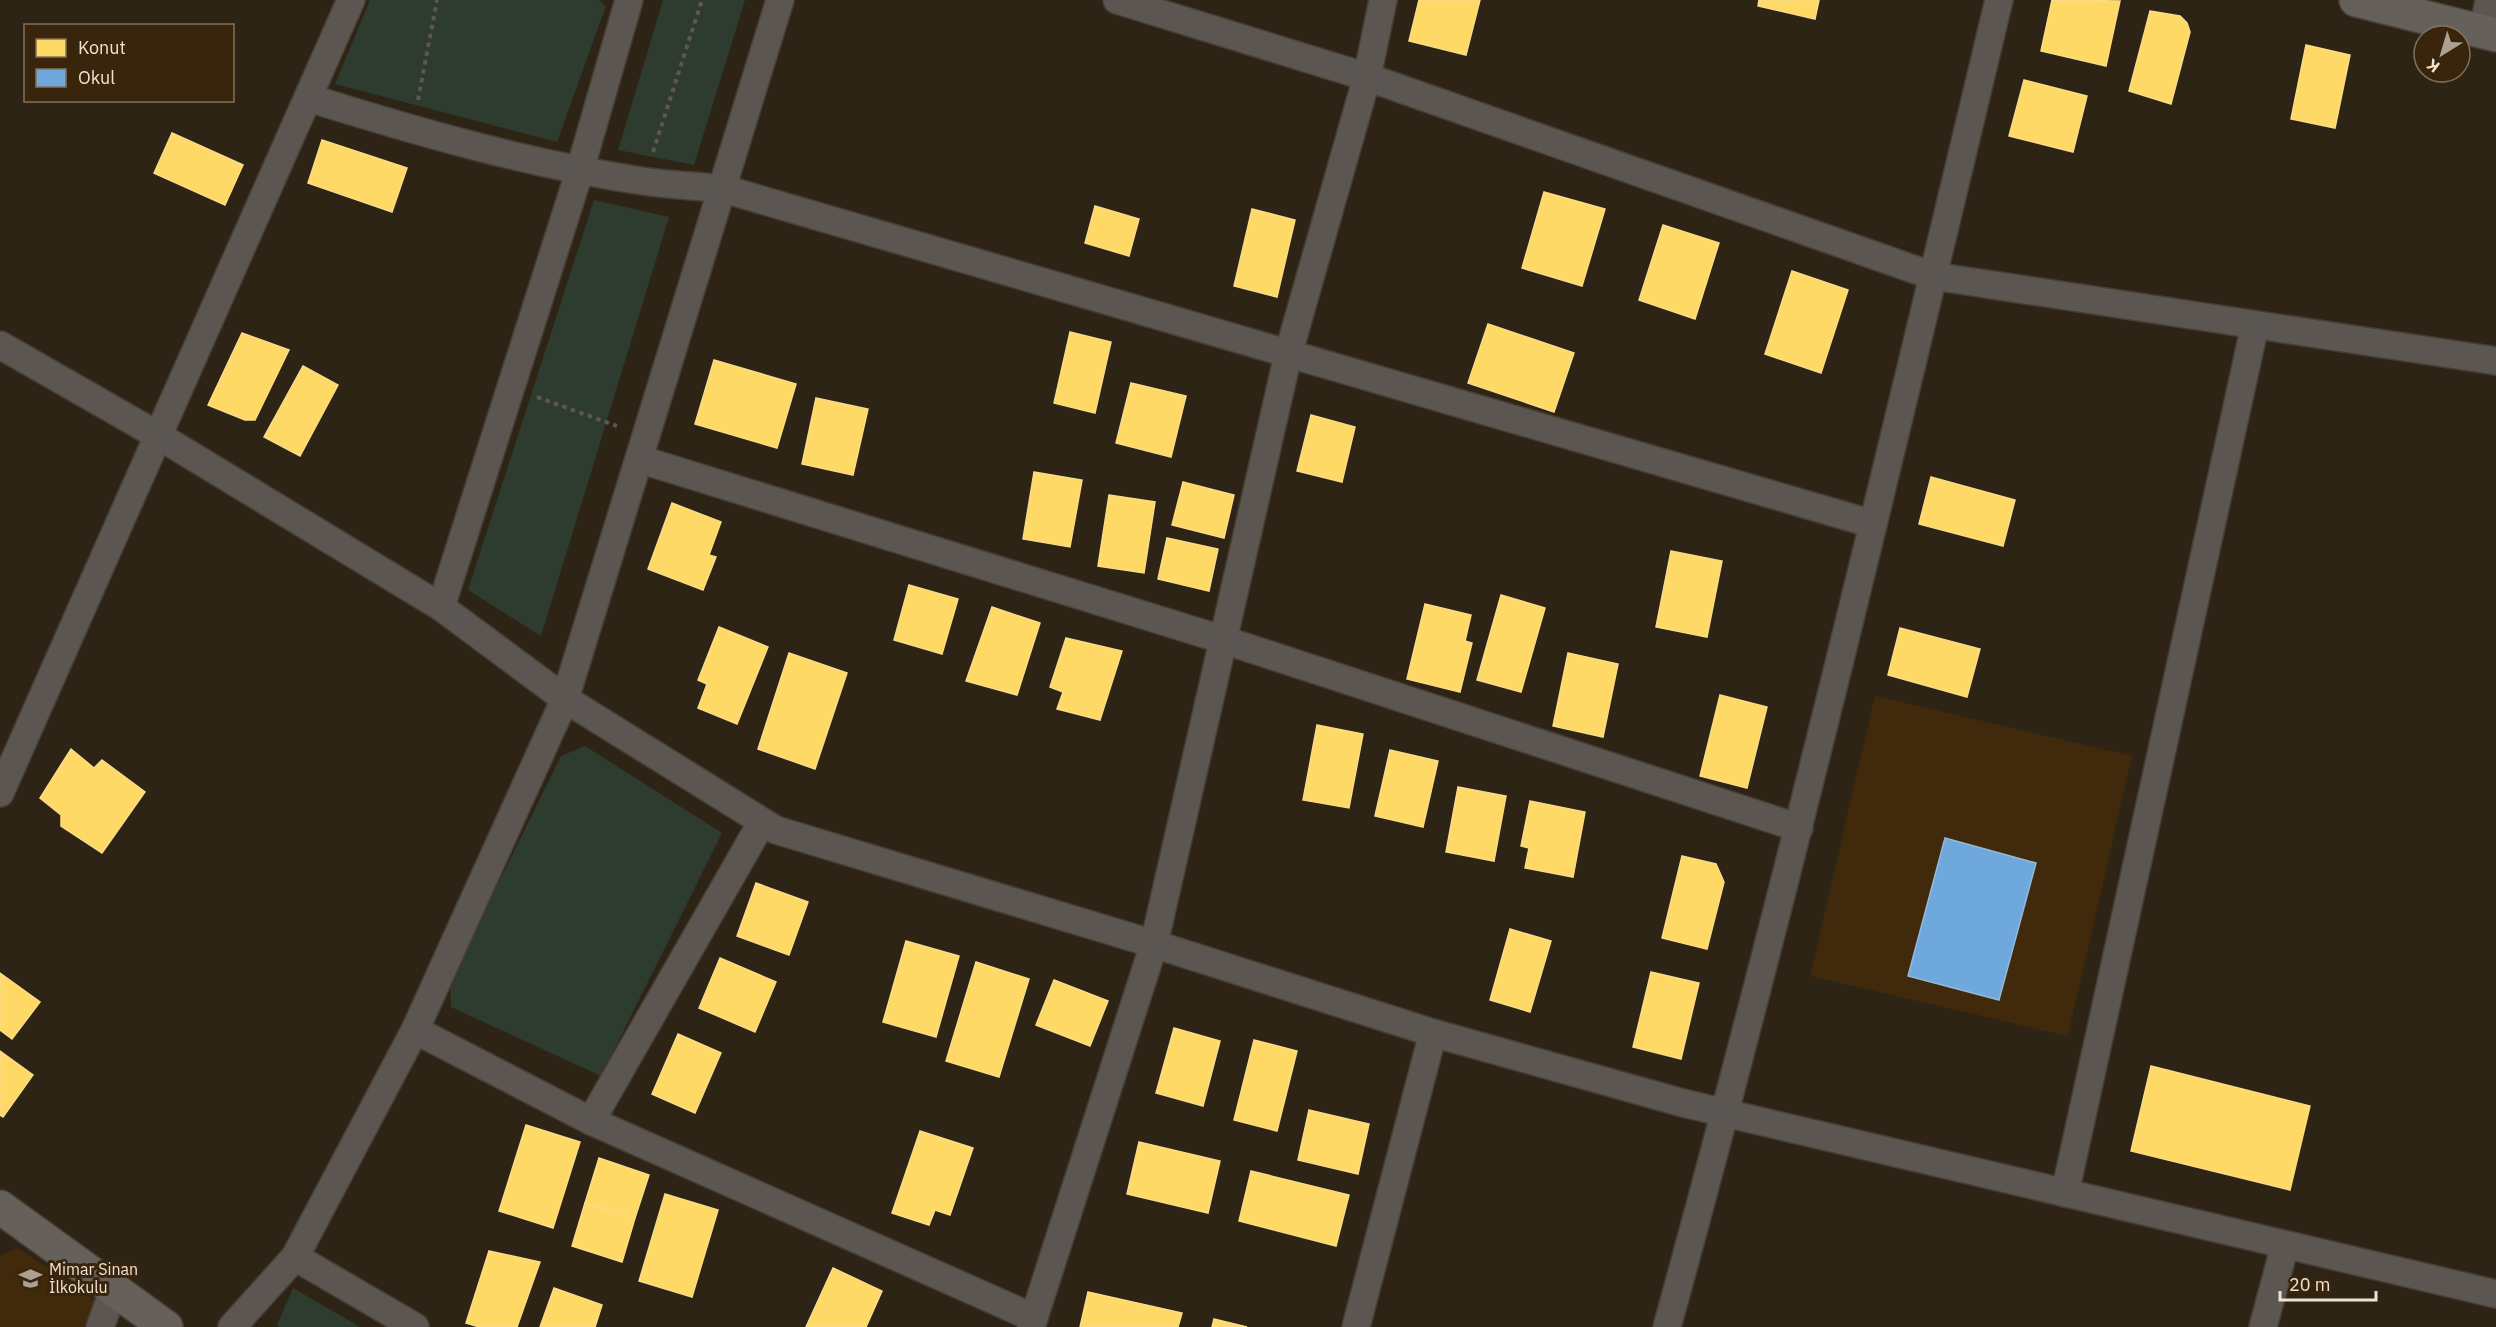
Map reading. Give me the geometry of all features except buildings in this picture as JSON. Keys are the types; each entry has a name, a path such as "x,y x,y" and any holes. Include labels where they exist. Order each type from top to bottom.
{"street":[{"path":"0,793 351,0"},
{"path":"441,607 580,170 628,0"},
{"path":"232,1327 295,1257 415,1030 565,699 724,189 780,0"},
{"path":"1117,0 1367,77 1933,276 2496,361"},
{"path":"415,1030 591,1121 1032,1323 1154,944 1288,356 1367,77 1383,0"},
{"path":"1667,1327 1726,1113 1799,828 1999,0"},
{"path":"2356,0 2490,34 2489,0"},
{"path":"309,98 412,130 580,170 643,182 724,189 1288,356 1872,524"},
{"path":"2065,1193 2255,325"},
{"path":"0,345 159,436 441,607 565,699 776,830 1154,944 1433,1033 1726,1113 2496,1294"},
{"path":"642,448 1799,828"},
{"path":"591,1121 762,822"},
{"path":"1356,1327 1433,1033"},
{"path":"0,1207 166,1327"},
{"path":"2263,1327 2285,1245"},
{"path":"295,1257 415,1327"},
{"path":"100,1327 114,1289"}],"path":[{"path":"412,130 437,0"},
{"path":"643,182 702,0"},
{"path":"511,388 642,448"}],"shaded area":[{"path":"1875,696 2132,756 2068,1036 1810,976"},
{"name":"Mimar Sinan İlkokulu","path":"17,1248 97,1301 87,1327 0,1327 0,1256"}],"green space":[{"path":"370,0 599,0 606,6 557,142 335,84"},
{"path":"663,0 745,0 694,165 618,150"},
{"path":"594,200 669,217 541,636 468,590"},
{"path":"585,746 722,833 601,1076 451,1007 450,981 561,756"},
{"path":"293,1288 360,1327 279,1327 277,1325"}],"place":[{"name":"Mimar Sinan İlkokulu","path":"31,1278"}]}
